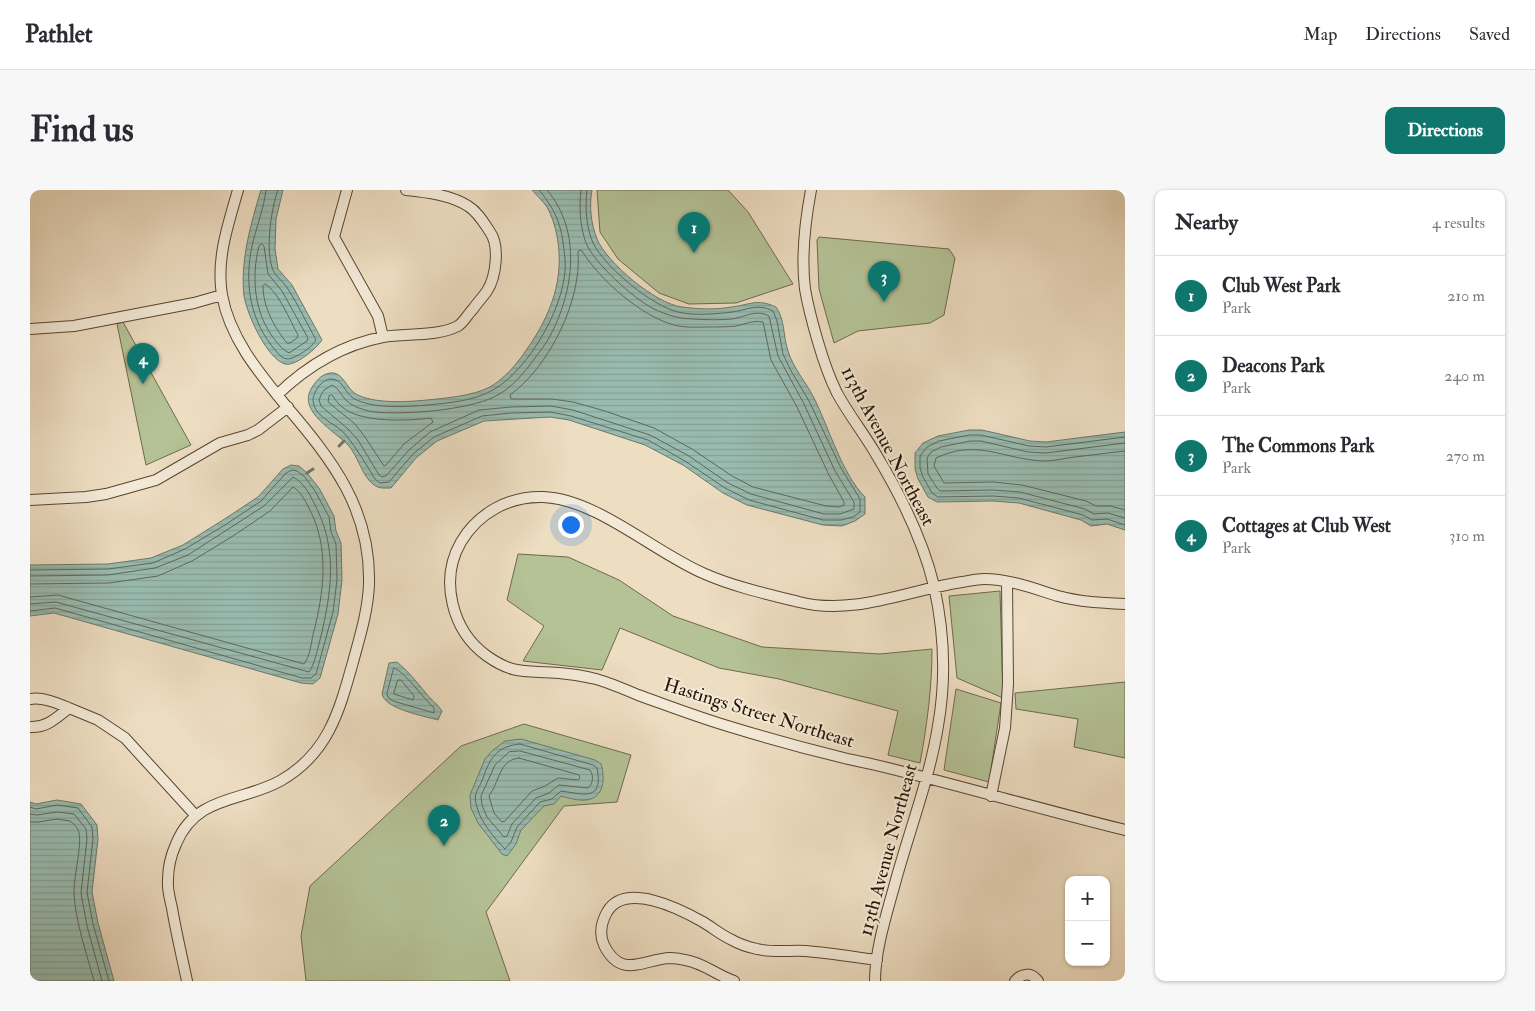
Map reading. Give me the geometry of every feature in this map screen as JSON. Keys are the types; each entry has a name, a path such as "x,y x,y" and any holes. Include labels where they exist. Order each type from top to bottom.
{"street":[{"path":"187,981 167,881 176,842 196,816 212,804 277,782 293,773 308,761 323,742 340,708 362,629 369,584 366,540 361,518 352,498 331,461 250,360 235,334 228,315 222,295 220,258 238,190"},
{"path":"347,190 334,237 378,316 383,337"},
{"path":"278,395 327,356 348,347 383,337 448,330 460,324 488,290 494,269 496,252 494,238 482,220 469,207 454,200 421,191 406,190"},
{"name":"113th Avenue Northeast","path":"811,190 803,262 805,289 822,357 838,394 877,456 911,521 927,560 934,587 939,620 943,682 938,726 926,778 886,916 877,960 875,981"},
{"path":"30,329 74,326 194,303 222,295"},
{"path":"30,500 106,494 156,480 220,443 258,430 288,407"},
{"name":"Hastings Street Northeast","path":"1125,604 1092,602 1063,597 1007,582 985,579 934,587 882,601 841,606 806,604 748,589 706,575 585,508 563,500 541,497 504,503 485,515 471,528 459,545 453,563 450,583 453,609 460,627 470,642 498,664 515,670 534,673 558,672 597,680 729,727 807,749 881,766 1125,830"},
{"path":"991,796 1006,728 1008,684 1007,582"},
{"path":"30,699 35,698 54,702 69,708 98,720 125,738 196,816"},
{"path":"30,727 40,727 52,722 69,708"},
{"path":"734,981 716,973 703,964 686,960 670,958 636,966 617,961 607,951 600,933 608,910 616,902 625,898 638,897 669,906 687,914 734,942 752,948 782,952 814,952 877,960"},
{"path":"1015,981 1025,974 1032,975 1038,981"}],"green space":[{"path":"597,190 728,190 748,212 793,284 736,303 689,304 659,293 618,259 600,232"},
{"path":"819,237 949,249 955,258 944,315 930,323 858,331 834,343 819,289 817,240"},
{"path":"123,322 191,445 146,465 117,324"},
{"path":"518,554 568,557 619,580 673,616 762,647 880,654 932,649 929,706 920,763 888,755 898,711 779,679 719,668 620,628 602,670 523,661 544,626 507,600"},
{"path":"1000,591 1003,698 957,678 949,596"},
{"path":"1125,682 1125,758 1074,747 1078,719 1016,709 1015,693"},
{"path":"956,689 1001,703 989,782 944,770"},
{"path":"524,724 631,755 617,802 564,806 486,912 510,981 306,981 301,936 310,886 461,746"}],"water":[{"path":"261,190 283,190 276,219 275,249 278,269 292,285 322,340 316,348 305,356 289,364 278,360 265,345 249,314 244,296 245,256 250,229"},
{"path":"532,190 592,190 592,221 602,249 634,281 671,304 706,309 719,309 753,303 769,304 776,307 781,317 790,357 814,398 849,476 865,497 865,514 855,521 842,526 823,525 747,505 723,493 683,465 645,445 569,420 550,417 484,421 437,441 416,458 391,488 375,486 369,481 349,446 314,413 309,405 308,397 311,389 322,376 335,373 343,379 352,391 363,397 391,402 419,401 475,393 490,387 506,375 523,355 543,323 554,295 559,267 559,252 554,225 547,207"},
{"path":"969,430 982,430 1030,441 1046,442 1125,432 1125,530 1107,524 1091,526 1081,520 1019,503 993,501 937,502 928,497 915,469 915,453 923,443 938,436"},
{"path":"291,465 299,466 319,488 334,516 336,531 341,543 342,580 338,614 320,678 313,684 301,683 54,613 30,616 30,565 108,564 151,558 183,545 258,497 283,469"},
{"path":"397,662 440,708 442,711 438,720 397,708 385,699 382,694 389,663"},
{"path":"521,739 595,760 601,764 603,781 600,791 592,798 580,800 561,796 554,804 544,806 521,830 516,844 507,856 502,854 478,823 471,808 470,795 485,759 493,750 505,741"},
{"path":"57,800 81,804 97,825 98,839 92,892 98,923 114,981 30,981 30,802 36,804"}],"waterway":[{"path":"339,446 344,441"},
{"path":"307,473 313,469"}],"place":[{"name":"Club West Park","path":"694,253"},
{"name":"The Commons Park","path":"884,302"},
{"name":"Cottages at Club West","path":"143,384"},
{"name":"Deacons Park","path":"444,846"}]}
